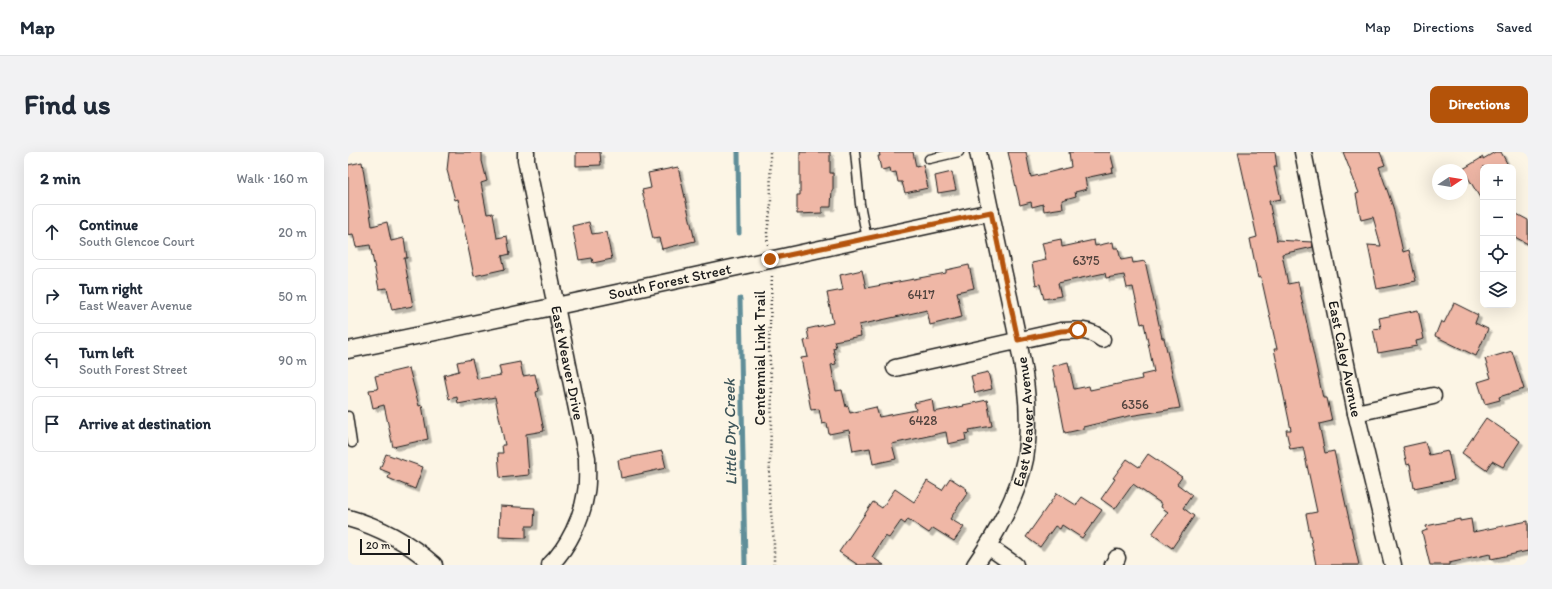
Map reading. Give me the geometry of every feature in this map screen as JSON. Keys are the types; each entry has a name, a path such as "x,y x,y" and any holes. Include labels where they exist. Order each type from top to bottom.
{"street":[{"name":"East Weaver Drive","path":"526,152 526,160 587,458 586,491 579,520 555,563"},
{"name":"East Weaver Avenue","path":"975,565 988,546 1012,501 1024,461 1028,439 1026,388 1018,340 978,152"},
{"name":"East Caley Avenue","path":"1304,152 1356,413 1393,565"},
{"name":"South Forest Street","path":"348,350 556,307 770,259 991,212"},
{"path":"895,368 1061,331 1089,331 1102,339"},
{"path":"1356,413 1433,396"},
{"path":"348,518 393,536 422,554 434,565"},
{"path":"988,546 1015,565"}],"lane":[{"path":"855,152 860,204 867,239"},
{"path":"929,159 959,152"},
{"path":"348,416 352,443"}],"path":[{"name":"Centennial Link Trail","path":"770,152 771,204 767,233 772,275 769,347 772,393 769,492 774,543 774,565"}],"building":[{"path":"449,152 482,152 482,161 487,181 481,183 487,214 493,213 497,238 507,236 510,254 502,256 505,269 474,276 458,199 455,200 447,170"},
{"path":"576,152 600,152 601,165 576,166"},
{"path":"800,152 830,152 830,173 833,173 831,207 822,207 822,213 797,214 797,195 800,195"},
{"path":"879,152 913,152 916,167 923,165 928,188 905,193 902,182 898,182 896,172 891,173 890,168 881,169 878,156 880,156"},
{"path":"1008,152 1026,152 1031,177 1071,167 1069,152 1110,152 1114,168 1112,168 1113,172 1085,178 1087,189 1075,192 1076,196 1062,200 1063,208 1044,211 1043,204 1032,207 1031,202 1020,205"},
{"path":"1238,152 1275,152 1277,167 1274,167 1281,199 1269,201 1276,240 1312,242 1313,247 1282,254 1288,284 1298,282 1323,398 1327,398 1332,421 1319,424 1325,453 1334,451 1359,565 1316,565 1306,514 1317,512 1303,447 1290,449 1286,430 1291,430 1274,349 1277,349 1261,277 1258,278 1250,239 1257,237"},
{"path":"1343,152 1380,152 1385,165 1379,167 1393,207 1403,252 1409,250 1416,281 1377,289 1368,245 1381,246 1373,217 1361,220 1356,194 1359,193"},
{"path":"1495,152 1501,152 1507,164 1480,164 1480,198 1468,178 1468,166 1483,157 1483,159"},
{"path":"362,162 372,226 387,222 391,241 404,238 407,258 404,258 413,306 392,310 387,288 379,289 370,245 356,247 353,234 348,235 348,165"},
{"path":"678,167 695,241 662,249 659,238 653,239 642,190 651,188 648,173"},
{"path":"952,172 956,190 938,193 935,176"},
{"path":"1516,214 1528,220 1528,244 1516,238"},
{"path":"589,222 592,234 606,232 612,259 593,263 592,258 579,260 572,226"},
{"path":"1061,239 1062,247 1094,240 1095,246 1113,242 1114,248 1118,248 1121,260 1132,258 1133,263 1145,261 1162,338 1164,338 1180,408 1129,416 1065,433 1052,366 1068,362 1074,389 1089,386 1090,390 1142,379 1141,375 1154,372 1144,323 1141,324 1133,287 1127,288 1124,275 1106,278 1105,273 1058,283 1061,296 1044,299 1040,284 1036,285 1032,263 1046,260 1042,243"},
{"path":"969,265 974,288 957,292 962,317 930,325 927,310 859,325 861,336 834,341 836,347 833,348 836,364 831,365 836,391 842,390 846,407 848,406 850,413 876,407 879,417 916,410 914,403 932,399 934,412 987,400 992,426 969,430 970,433 965,434 966,440 948,444 946,432 892,444 896,459 873,464 870,448 853,451 849,430 829,434 827,423 822,424 819,409 811,410 801,358 808,357 804,341 809,340 807,329 833,323 827,293 843,290 840,275 862,270 866,288 946,273 946,270"},
{"path":"1454,303 1478,315 1475,323 1488,329 1476,356 1435,336 1441,321 1444,323"},
{"path":"1418,310 1424,339 1416,341 1417,346 1378,353 1373,329 1381,328 1379,318"},
{"path":"1512,351 1524,389 1499,397 1500,400 1485,404 1478,382 1491,378 1485,359"},
{"path":"472,359 477,379 501,375 499,366 520,362 523,376 535,374 539,391 536,392 544,431 526,434 529,475 500,478 498,453 503,453 502,445 505,445 495,397 458,404 457,397 449,399 444,375 459,371 457,362"},
{"path":"409,368 419,406 422,405 428,439 393,447 384,405 373,408 369,390 378,389 375,376"},
{"path":"988,372 992,389 975,393 971,376"},
{"path":"1486,418 1520,441 1503,467 1492,461 1486,470 1462,453"},
{"path":"1425,442 1429,455 1448,451 1454,480 1414,488 1410,464 1407,465 1403,447"},
{"path":"662,451 666,468 621,478 618,460"},
{"path":"386,454 423,467 415,489 388,478 390,473 380,469"},
{"path":"1148,454 1182,477 1177,484 1192,495 1183,508 1194,516 1172,548 1152,534 1168,512 1161,507 1162,504 1133,484 1115,509 1101,499 1115,479 1113,478 1127,459 1139,467"},
{"path":"950,478 967,489 966,490 968,492 950,519 964,527 954,541 933,528 929,533 908,519 905,524 901,521 889,538 885,536 872,557 884,565 858,565 839,552 873,502 882,508 895,489 914,502 927,481 942,490"},
{"path":"1057,493 1076,505 1082,497 1102,510 1082,538 1062,525 1060,529 1055,526 1040,547 1026,537"},
{"path":"500,506 535,508 534,526 526,526 526,538 499,537"},
{"path":"1460,519 1460,521 1471,519 1473,532 1528,521 1528,551 1491,559 1490,554 1449,563 1449,565 1430,565 1422,532 1427,530 1426,526"}],"waterway":[{"name":"Little Dry Creek","path":"738,152 739,233"},
{"name":"Little Dry Creek","path":"740,299 745,565"}],"route":[{"path":"770,259 991,212 1018,340 1061,331 1078,330"}]}
